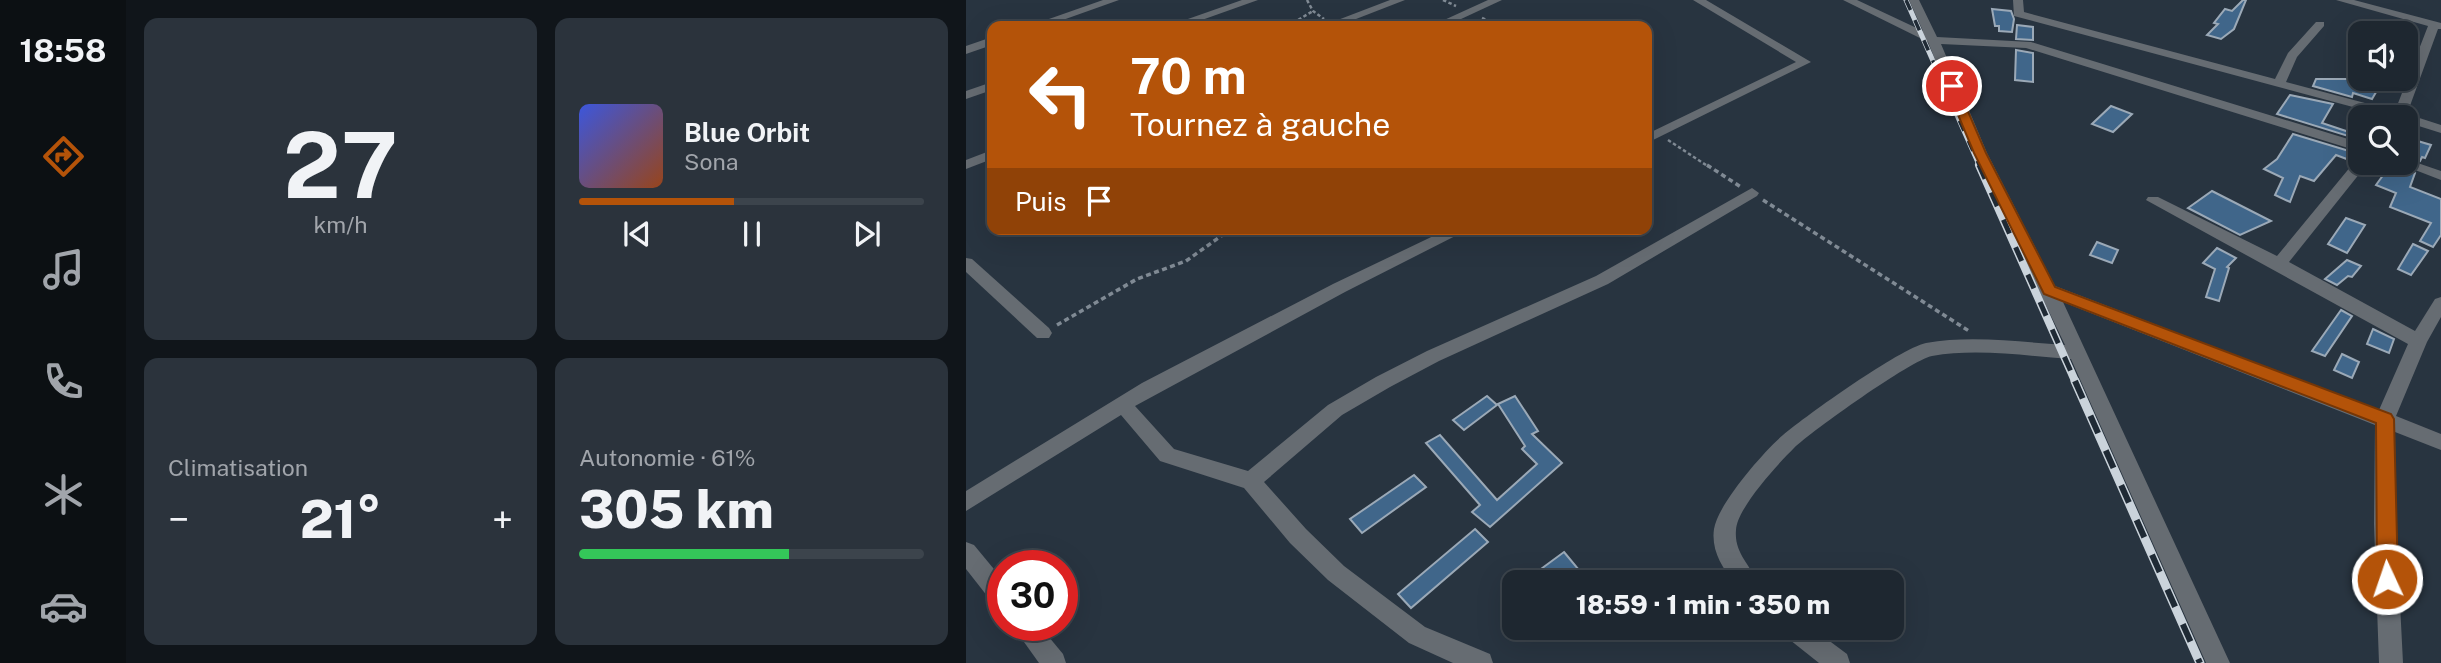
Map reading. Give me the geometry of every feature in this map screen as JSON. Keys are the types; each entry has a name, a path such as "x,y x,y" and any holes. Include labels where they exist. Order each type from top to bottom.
{"street":[{"path":"1050,21 1114,0"},
{"path":"1189,21 1253,0"},
{"path":"1341,21 1400,0"},
{"path":"1449,21 1497,0"},
{"path":"1652,136 1805,61 1698,0"},
{"path":"1848,0 1933,40 2027,45 2348,144"},
{"path":"1914,0 1980,153 2049,290 2218,663"},
{"path":"2018,0 2018,14 2356,105"},
{"path":"2341,0 2438,26 2407,105"},
{"path":"2278,85 2292,56 2320,24"},
{"path":"966,50 987,43"},
{"path":"966,95 987,88"},
{"path":"2418,122 2441,129"},
{"path":"966,165 987,156"},
{"path":"2418,168 2441,176"},
{"path":"2279,264 2351,175"},
{"path":"1251,481 1335,410 1383,382 1433,356 1602,280 1752,193"},
{"path":"2154,200 2279,264 2418,341"},
{"path":"966,502 1149,388 1339,288 1449,235"},
{"path":"966,263 1043,333"},
{"path":"2049,290 2441,442"},
{"path":"2391,663 2385,523 2385,419 2418,341 2441,303"},
{"path":"1738,570 1728,557 1725,529 1734,505 1788,442 1889,370 1927,350 1994,348 2077,352"},
{"path":"1122,404 1167,455 1251,481 1298,536 1336,573 1418,635 1481,663"},
{"path":"966,552 987,578"},
{"path":"1808,640 1838,663"},
{"path":"1037,641 1054,663"}],"path":[{"path":"1307,0 1313,11 1325,21"},
{"path":"1296,21 1313,11"},
{"path":"1652,136 1752,193 1994,348"},
{"path":"1043,333 1137,279 1186,261 1223,235"}],"building":[{"path":"2246,0 2234,29 2221,39 2207,35 2218,24 2214,23 2225,9 2232,11"},
{"path":"1992,9 2011,11 2014,19 2012,32 1999,31 1999,26 1995,26"},
{"path":"2017,25 2033,27 2033,40 2016,39"},
{"path":"2016,50 2033,53 2033,82 2015,80"},
{"path":"2316,79 2348,79 2348,91 2377,91 2372,99 2353,93 2352,97 2313,86"},
{"path":"2290,95 2333,104 2322,123 2348,132 2348,136 2277,114"},
{"path":"2111,106 2132,114 2113,132 2092,124"},
{"path":"2293,134 2348,151 2348,160 2336,155 2314,181 2300,176 2290,202 2275,195 2283,178 2264,169 2277,159"},
{"path":"2418,141 2431,145 2425,158 2422,157 2420,161"},
{"path":"2383,175 2414,175 2410,187 2441,199 2441,235 2433,247 2420,241 2431,223 2390,207 2396,193 2376,185"},
{"path":"2212,191 2271,221 2240,235 2188,208"},
{"path":"2346,218 2365,225 2347,253 2328,244"},
{"path":"2097,242 2118,250 2112,263 2090,255"},
{"path":"2413,244 2428,251 2411,275 2398,269"},
{"path":"2217,248 2236,258 2227,267 2229,268 2219,301 2206,297 2215,269 2203,263"},
{"path":"2347,260 2361,266 2352,277 2348,276 2337,285 2325,279"},
{"path":"2341,310 2352,316 2325,356 2312,351"},
{"path":"2373,329 2394,339 2389,353 2367,344"},
{"path":"2342,354 2359,362 2352,378 2334,370"},
{"path":"1487,396 1497,405 1464,430 1453,420"},
{"path":"1515,396 1538,431 1532,434 1562,463 1490,527 1472,512 1480,505 1426,443 1440,435 1497,500 1537,464 1522,449 1525,446 1498,404"},
{"path":"1414,475 1426,487 1362,533 1350,519"},
{"path":"1475,529 1488,542 1411,608 1398,594"},
{"path":"1564,552 1579,570 1540,570"}],"railway":[{"path":"1906,0 1980,167"},
{"path":"1979,165 2076,383"},
{"path":"2075,381 2200,663"}],"route":[{"path":"1952,86 1980,153 2049,290 2385,419 2387,579"}]}
